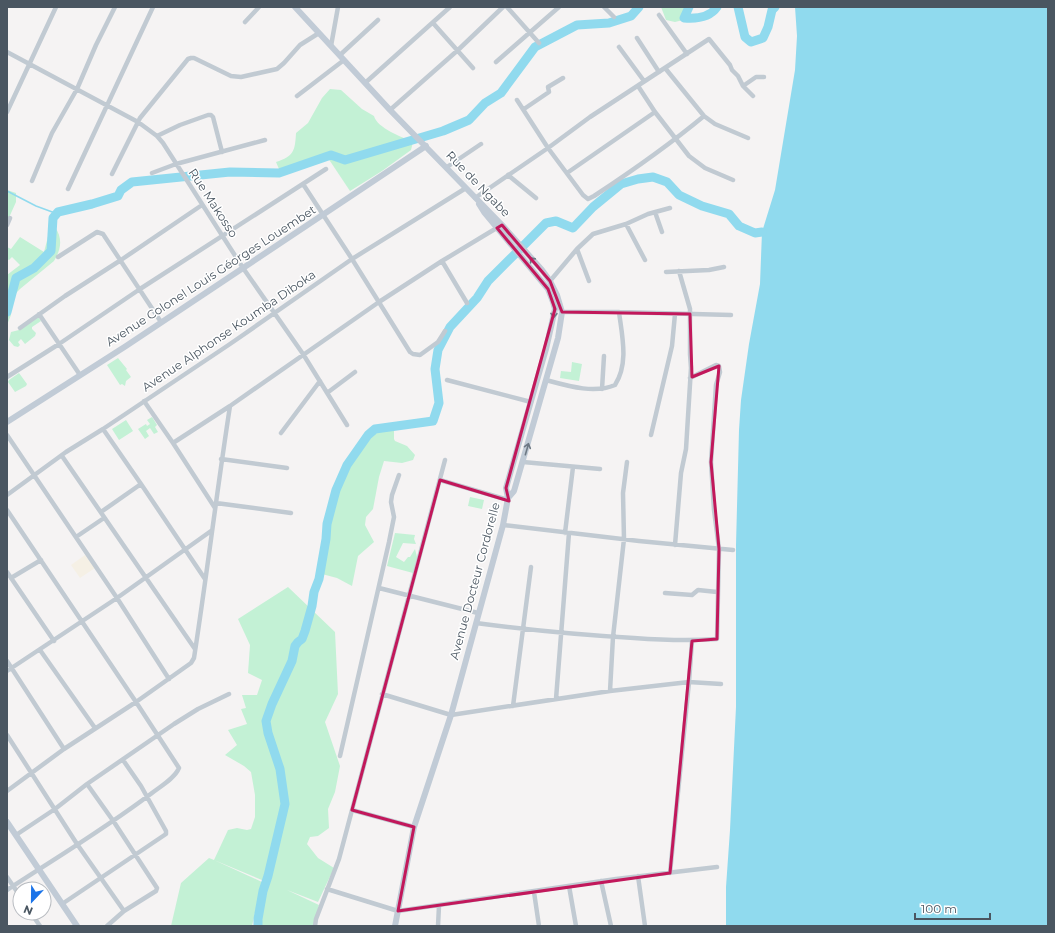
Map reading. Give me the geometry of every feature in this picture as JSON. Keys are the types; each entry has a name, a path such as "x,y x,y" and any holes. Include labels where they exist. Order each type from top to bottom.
{"street":[{"path":"7,112 56,7"},
{"path":"32,180 52,133 77,89 96,45 115,7"},
{"path":"68,189 153,7"},
{"path":"245,22 259,7"},
{"path":"295,7 390,110 458,50 503,7"},
{"path":"330,46 338,7"},
{"path":"365,83 450,7"},
{"path":"507,7 539,43"},
{"path":"496,62 530,34 559,7"},
{"path":"604,7 614,17"},
{"path":"660,15 687,54"},
{"path":"297,96 342,57 378,20"},
{"path":"433,23 473,68"},
{"path":"112,174 143,114 188,59 194,58 231,76 241,77 277,69 300,45 319,33"},
{"path":"637,38 659,72"},
{"path":"477,199 508,175 590,117 709,40 730,65 743,86 753,96"},
{"path":"619,47 644,81"},
{"name":"Rue Makosso","path":"7,52 138,122 157,136 243,268 303,354 347,425"},
{"path":"665,68 704,116 715,124 748,138"},
{"path":"743,86 756,77 764,77"},
{"path":"524,109 549,92 548,87 563,78"},
{"path":"638,86 655,112 689,156 705,168 733,180"},
{"path":"517,100 548,148 583,195 588,199 676,139 704,116"},
{"name":"Rue de Ngabe","path":"390,110 488,209 500,226 524,254"},
{"path":"567,173 655,112"},
{"path":"157,136 180,125 211,115 222,152"},
{"path":"152,172 265,140"},
{"name":"Avenue Colonel Louis Géorges Louembet","path":"7,422 162,322 323,215 424,144"},
{"path":"447,167 481,144"},
{"path":"7,377 326,169"},
{"path":"508,175 536,198"},
{"path":"302,184 352,259 407,348 413,354 420,355 438,342 445,331"},
{"name":"Avenue Alphonse Koumba Diboka","path":"7,495 34,475 275,313 352,259 466,188"},
{"path":"20,328 202,205"},
{"path":"550,281 577,249 593,234 626,224 648,214 670,208"},
{"path":"656,212 662,232"},
{"path":"7,225 10,218"},
{"path":"626,224 645,260"},
{"path":"173,442 230,406 379,302 442,261 500,226"},
{"path":"58,256 97,232 100,232 121,260 162,322"},
{"path":"577,249 590,281"},
{"path":"440,480 508,499 506,488 549,336 554,309 554,302 548,289 524,254"},
{"name":"Avenue Docteur Cordorelle","path":"395,926 414,827 451,715 503,525 508,499 514,491 558,338 562,312 558,295 550,281 524,254"},
{"path":"442,261 468,303"},
{"path":"666,272 709,270 724,267"},
{"path":"675,545 681,473 686,449 691,372 689,347 689,305 679,271"},
{"path":"562,312 731,315"},
{"path":"546,380 566,385 602,389 615,385 619,379 623,364 623,343 618,312"},
{"path":"39,314 80,375"},
{"path":"651,435 672,346 674,314"},
{"path":"602,389 604,356"},
{"path":"476,623 562,633 613,637 692,641 717,639 719,549 710,462 716,385 720,369 719,366 716,365 690,378"},
{"path":"327,393 355,372"},
{"path":"447,380 531,402"},
{"path":"281,433 320,381"},
{"path":"144,401 215,505"},
{"path":"7,791 94,728 136,702 191,664 194,658 221,459 230,406"},
{"path":"103,429 205,579"},
{"path":"7,435 169,678"},
{"path":"62,456 195,649"},
{"path":"221,459 287,468"},
{"path":"315,926 316,919 339,859 445,460"},
{"path":"523,462 600,469"},
{"path":"610,691 613,637 624,539 623,493 627,462"},
{"path":"556,699 573,467"},
{"path":"340,756 394,517 391,502 399,475"},
{"path":"101,512 141,484"},
{"path":"215,505 291,513"},
{"path":"7,510 179,768 175,774 114,822 21,881"},
{"path":"76,537 104,518"},
{"path":"503,525 639,542 733,550"},
{"path":"9,669 54,641 146,579 211,531"},
{"path":"11,578 40,560"},
{"path":"513,706 531,567"},
{"path":"7,572 54,641"},
{"path":"379,588 478,613"},
{"path":"664,593 692,595 698,590 717,592"},
{"path":"670,872 692,641"},
{"path":"40,650 94,728"},
{"path":"7,661 9,669 64,749"},
{"path":"382,694 451,715 610,691 689,682 720,684"},
{"path":"16,835 55,809 87,784 198,709 228,694"},
{"path":"7,735 77,844 124,911"},
{"path":"62,904 167,833 147,796 123,760"},
{"path":"87,784 157,888 156,891 124,911 107,926"},
{"path":"352,810 414,827"},
{"path":"7,822 77,926"},
{"path":"328,889 398,911 638,876 717,867"},
{"path":"638,876 645,926"},
{"path":"601,882 611,926"},
{"path":"569,886 576,926"},
{"path":"534,892 539,926"},
{"path":"438,926 439,906"}],"highlighted area":[{"path":"502,225 550,281 562,312 690,314 692,377 719,366 711,462 719,549 717,639 692,641 670,873 398,911 414,827 352,810 408,596 440,480 509,501 506,488 555,309 548,289 497,228"}],"green space":[{"path":"661,7 686,7 683,20 675,22 666,20"},
{"path":"330,89 341,90 362,109 374,116 376,120 385,128 413,142 411,150 382,171 350,191 326,155 300,165 279,169 276,162 290,155 294,149 296,133 308,123 322,98"},
{"path":"7,190 16,193 16,202 7,222"},
{"path":"55,227 58,231 60,240 60,248 56,257 54,261 11,298 11,315 7,325 7,275 20,265 12,257 9,260 7,259 7,247 11,249 20,237 44,252 50,229"},
{"path":"38,317 41,321 32,327 36,333 35,336 25,344 21,339 18,342 20,345 18,347 14,346 9,340 11,332 19,330"},
{"path":"118,358 127,369 126,370 131,377 126,381 125,386 122,384 120,385 107,365"},
{"path":"572,362 582,364 579,381 560,378 561,371 571,372"},
{"path":"19,373 27,384 15,392 8,382"},
{"path":"152,417 157,425 155,427 158,432 154,434 150,428 146,431 149,436 145,439 138,429 146,424 147,426 150,424 147,420"},
{"path":"126,420 133,431 119,440 112,429"},
{"path":"389,429 394,430 395,441 407,446 415,455 413,460 402,463 384,461 379,477 373,509 366,517 365,525 374,542 358,556 352,586 337,578 322,574 332,511 345,475 372,434"},
{"path":"470,497 484,500 482,509 468,506"},
{"path":"395,533 415,535 414,539 416,544 403,543 396,557 404,562 408,557 410,557 415,549 417,557 413,573 387,566"},
{"path":"288,587 335,632 338,694 325,722 340,766 335,792 328,809 329,828 318,836 310,837 307,844 318,858 334,868 318,902 287,890 319,905 314,926 259,926 269,883 214,860 228,830 237,828 247,830 251,829 255,817 255,795 251,772 225,755 237,745 228,730 247,724 241,709 246,708 242,695 257,695 262,680 248,673 250,645 238,619"},
{"path":"209,858 262,882 252,926 171,926 181,883"}],"sand":[{"path":"85,555 95,568 80,578 71,565"}],"water":[{"path":"795,7 1048,7 1048,926 726,926 726,887 736,707 736,545 741,400 760,284 762,232 775,190 795,70 797,36"}],"waterway":[{"path":"7,312 16,278 34,268 51,251 53,218 58,212 118,196 121,190 132,182 230,172 279,173 331,155 345,160 443,131 469,120 485,103 501,93 535,47 577,25 609,23 631,16 639,7"},
{"path":"689,7 684,18 702,17 711,13 717,7"},
{"path":"738,7 745,37 751,42 763,38 768,27 772,10 775,7"},
{"path":"258,926 263,891 285,804 280,769 268,733 266,721 272,704 292,661 295,646 302,639 305,631 314,592 319,579 327,524 336,490 347,465 368,435 375,429 433,421 439,403 435,369 438,350 450,327 477,298 488,281 546,223 556,221 573,228 593,207 621,184 638,179 653,177 667,182 679,195 702,206 729,214 739,226 755,233 762,232"},
{"path":"7,191 36,206 55,213 58,212"}]}
